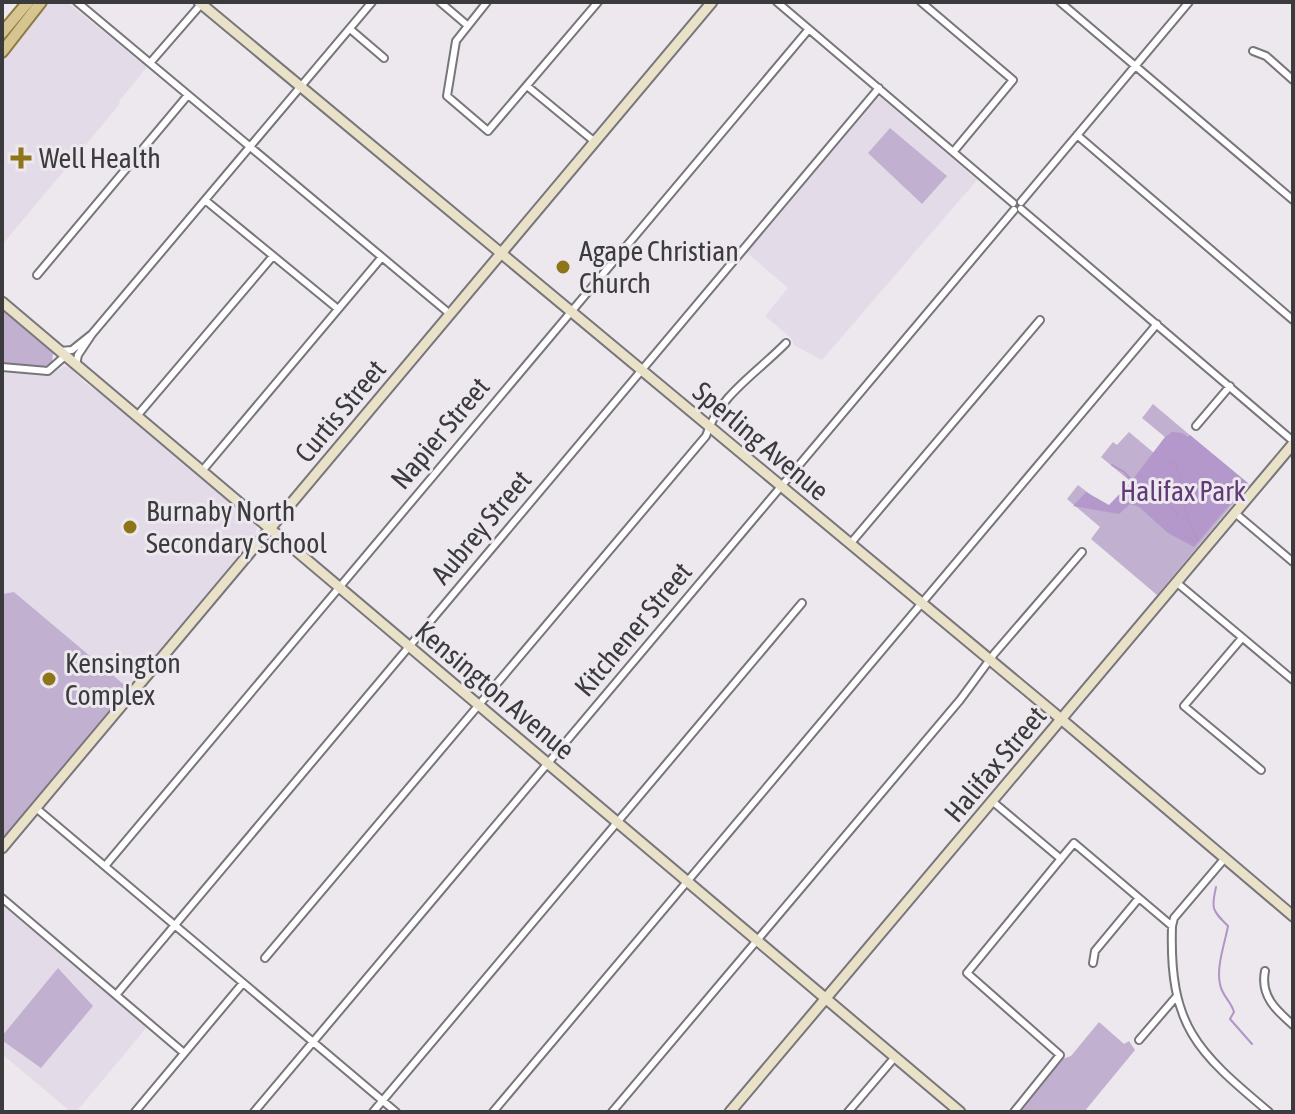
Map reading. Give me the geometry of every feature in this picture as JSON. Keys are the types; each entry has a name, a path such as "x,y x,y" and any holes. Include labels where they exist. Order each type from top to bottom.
{"main road":[{"path":"2,33 28,2"},
{"path":"2,52 41,2"}],"street":[{"path":"77,2 450,314"},
{"path":"76,365 78,355 92,334 372,2"},
{"path":"440,2 467,25"},
{"path":"487,2 453,47 447,96 488,131 598,2"},
{"name":"Curtis Street","path":"2,848 712,2"},
{"path":"777,2 1293,442"},
{"path":"921,2 1013,80 954,151"},
{"path":"1060,2 1293,200"},
{"name":"Kitchener Street","path":"254,1112 1189,2"},
{"path":"150,63 201,3"},
{"name":"Sperling Avenue","path":"201,3 1293,916"},
{"path":"350,29 384,58"},
{"name":"Napier Street","path":"105,866 809,29"},
{"path":"1253,51 1266,56 1293,80"},
{"path":"527,86 595,142"},
{"name":"Aubrey Street","path":"116,995 879,88"},
{"path":"37,275 188,95"},
{"path":"1077,135 1293,320"},
{"path":"205,200 338,309"},
{"path":"137,416 273,256"},
{"path":"202,471 382,257"},
{"name":"Kensington Avenue","path":"2,302 960,1112"},
{"path":"850,544 1040,320"},
{"path":"493,1112 1157,324"},
{"path":"2,367 48,371 63,353 72,350 92,334"},
{"path":"265,958 706,436 712,416 786,343"},
{"path":"1196,426 1230,386"},
{"name":"Halifax Street","path":"730,1112 1293,442"},
{"path":"1235,513 1293,562"},
{"path":"612,1112 1082,552"},
{"path":"1176,582 1293,680"},
{"path":"373,1112 802,603"},
{"path":"1242,638 1184,706 1261,770"},
{"path":"992,801 1061,859"},
{"path":"36,808 396,1112"},
{"path":"1014,1112 1060,1055 967,973 1074,843 1172,926"},
{"path":"1225,858 1174,918 1171,965 1176,997 1204,1054 1269,1112"},
{"path":"2,898 184,1053"},
{"path":"1093,963 1095,951 1139,898"},
{"path":"1265,971 1263,981 1272,1006 1293,1025"},
{"path":"135,1112 243,983"},
{"path":"1139,1040 1176,997"},
{"path":"848,1112 895,1057"}],"shaded area":[{"path":"48,2 67,2 147,67 2,245 2,59"},
{"path":"881,97 977,180 822,360 794,345 791,338 765,316 788,288 745,251 875,98"},
{"name":"Burnaby North Secondary School","path":"64,366 71,368 85,383 110,399 257,526 255,536 128,688 14,592 2,594 2,371 49,375"},
{"path":"2,905 147,1027 76,1112 71,1112 2,1054"}],"green space":[{"path":"890,128 947,176 922,204 868,153"},
{"path":"2,309 53,353 52,363 43,367 2,362"},
{"name":"Halifax Park","path":"1153,404 1249,485 1157,595 1091,539 1100,527 1067,499 1078,485 1113,512 1136,486 1101,457 1113,442 1117,445 1129,432 1154,453 1171,442 1142,418"},
{"path":"1172,432 1190,435 1248,483 1194,547 1168,533 1139,507 1130,504 1119,514 1073,506 1086,492 1109,505"},
{"path":"14,592 128,688 2,838 2,594"},
{"path":"58,968 93,1006 41,1068 3,1041 2,1036"},
{"path":"1099,1022 1124,1044 1129,1041 1135,1050 1084,1112 1018,1112 1062,1059 1071,1056"}],"waterway":[{"path":"1165,465 1170,462"},
{"path":"1172,462 1176,464 1181,481"},
{"path":"1112,465 1124,472 1138,487 1142,484 1147,486"},
{"path":"1183,484 1182,496 1188,518"},
{"path":"1155,492 1160,498"},
{"path":"1163,500 1177,513 1177,518"},
{"path":"1181,518 1188,518 1198,541"},
{"path":"1185,537 1192,540"},
{"path":"1216,887 1214,909 1228,926 1220,963 1220,984 1234,1012 1230,1019 1252,1044"}],"place":[{"name":"Well Health","path":"21,158"},
{"name":"Agape Christian Church","path":"563,267"},
{"name":"Burnaby North Secondary School","path":"130,527"},
{"name":"Kensington Complex","path":"49,679"}]}
